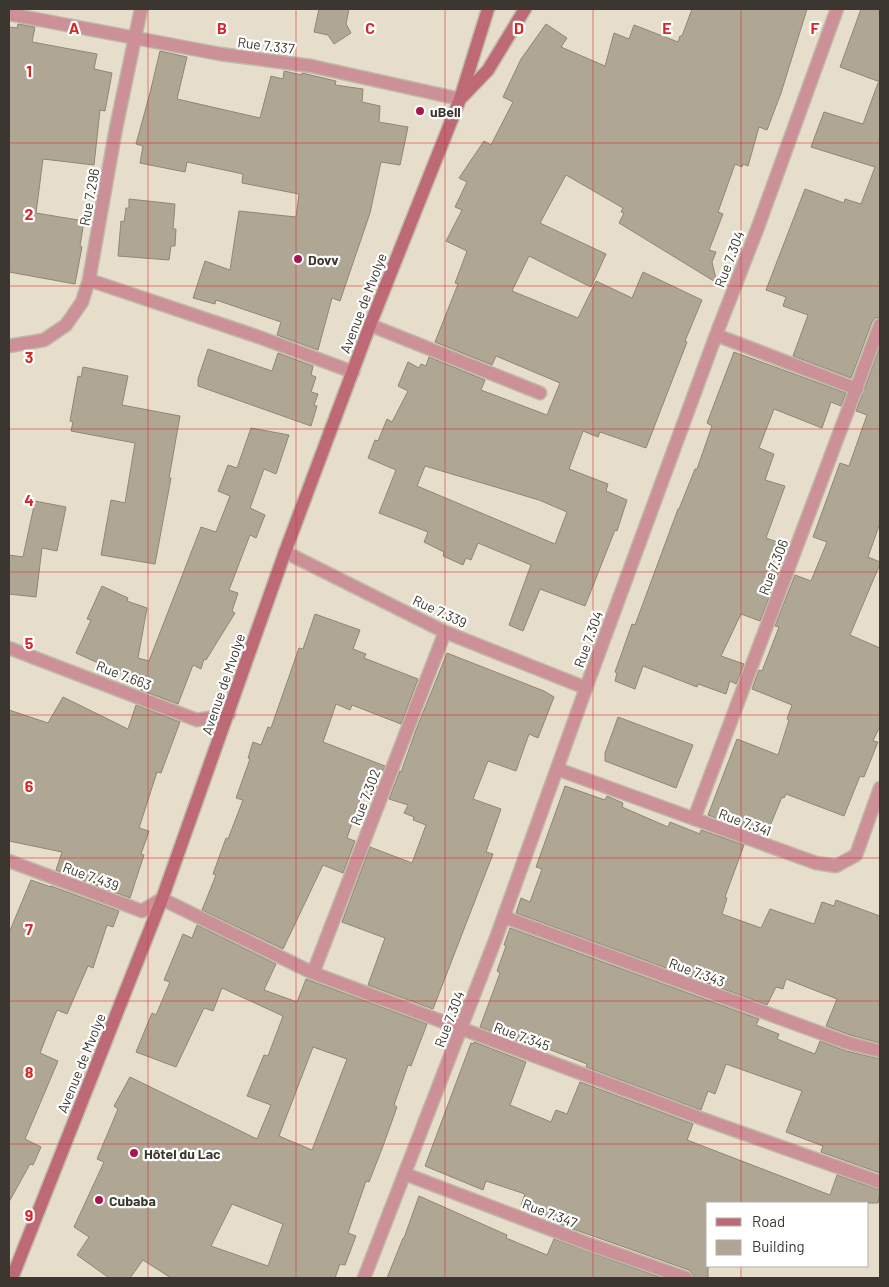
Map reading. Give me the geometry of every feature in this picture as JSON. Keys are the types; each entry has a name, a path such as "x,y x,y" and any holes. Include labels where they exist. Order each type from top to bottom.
{"main road":[{"name":"Avenue de Mvolye","path":"12,1278 162,899 285,552 352,372 460,99 488,9"},
{"name":"Avenue de Mvolye","path":"460,99 488,70 525,9"}],"street":[{"name":"Rue 7.296","path":"9,346 44,340 66,325 82,302 89,280 116,128 142,9"},
{"name":"Rue 7.304","path":"364,1278 504,917 586,688 837,9"},
{"name":"Rue 7.337","path":"9,14 220,54 311,66 460,99"},
{"path":"89,280 260,337 352,372"},
{"path":"370,325 540,394"},
{"name":"Rue 7.306","path":"694,819 880,325"},
{"path":"716,335 857,388"},
{"name":"Rue 7.339","path":"285,552 445,632 586,688"},
{"name":"Rue 7.302","path":"313,973 445,632"},
{"name":"Rue 7.663","path":"9,648 197,720 229,714"},
{"name":"Rue 7.341","path":"557,769 816,863 836,866 856,855 880,788"},
{"name":"Rue 7.439","path":"9,861 142,911 162,899"},
{"name":"Rue 7.345","path":"162,899 313,973 700,1118 880,1182"},
{"name":"Rue 7.343","path":"504,917 848,1043 880,1051"},
{"name":"Rue 7.347","path":"405,1174 589,1244 686,1278"}],"building":[{"path":"319,9 349,9 346,24 351,33 334,44 328,35 314,32"},
{"path":"692,9 807,9 781,93 767,130 759,127 748,166 743,164 742,167 735,164 718,212 723,214 709,250 716,252 712,262 717,283 619,223 624,213 621,212 623,208 566,175 540,223 606,254 591,287 529,256 512,291 578,318 596,281 632,298 643,272 702,300 646,448 600,432 598,437 583,431 569,469 608,484 606,491 627,500 617,531 615,530 585,606 540,589 523,631 509,625 531,565 478,543 471,560 466,558 463,565 443,556 444,552 424,542 428,532 379,513 396,470 368,458 375,440 378,441 387,419 392,422 408,391 398,386 408,362 419,368 421,364 426,366 429,357 485,380 481,390 547,415 560,383 496,356 492,365 435,342 458,284 455,283 467,251 446,241 462,210 455,207 467,182 459,178 484,141 491,145 513,102 503,97 521,59 546,24 567,38 561,47 605,66 614,33 629,39 634,25 678,42 680,36 682,36","holes":["425,466 539,500 567,512 555,544 417,486"]},
{"path":"861,9 880,9 880,82 840,67"},
{"path":"18,24 35,27 32,42 97,54 94,69 112,73 105,111 100,110 94,165 43,159 36,213 84,221 80,246 82,247 75,284 9,272 9,27 17,28"},
{"path":"160,51 187,57 177,99 260,118 271,76 283,79 284,71 302,75 302,73 336,81 335,85 363,89 362,102 380,106 379,122 408,127 400,165 381,162 370,213 340,301 332,298 318,350 277,335 281,322 216,300 215,304 193,298 205,261 230,270 239,211 296,217 299,194 242,183 243,174 187,162 185,172 140,163 143,146 136,144"},
{"path":"878,83 880,83 880,317 875,318 872,322 851,378 793,356 808,315 783,306 786,297 766,290 805,189 844,203 845,199 861,204 875,167 811,147 824,112 863,124"},
{"path":"129,199 175,204 173,229 176,229 175,246 171,246 169,260 118,256 121,221 124,222 126,208 129,208"},
{"path":"880,347 880,523 868,557 880,562 880,564 850,635 880,648 880,726 873,741 878,742 864,777 860,776 844,816 786,794 784,798 782,797 767,833 751,827 749,830 708,815 737,739 778,755 792,705 752,689 759,670 762,671 779,627 775,626 795,575 811,581 827,542 813,537 840,463 849,466 867,415 856,411"},
{"path":"208,349 272,371 278,353 313,366 311,375 316,377 311,392 318,394 314,405 317,406 311,426 198,386 198,379"},
{"path":"734,352 846,393 841,406 831,402 822,428 774,409 759,448 774,454 765,480 785,486 766,538 780,543 772,566 780,569 760,621 741,614 721,656 744,664 736,684 730,681 726,694 698,684 697,687 643,666 635,689 615,681 617,673 615,672 632,624 635,625 678,509 695,469 697,469 712,426 707,423"},
{"path":"83,367 128,376 122,405 180,416 155,564 101,555 111,500 125,503 135,443 71,431 73,422 70,421 78,376 81,377"},
{"path":"251,428 289,435 276,474 264,469 250,508 265,515 256,538 250,535 229,590 238,593 232,611 235,613 206,660 204,659 201,669 193,665 178,704 141,690 142,687 125,681 127,676 76,653 91,620 87,619 102,586 128,598 127,601 147,608 138,658 149,661 201,527 216,532 230,496 218,491 228,465 237,468"},
{"path":"35,501 66,507 57,551 42,548 36,597 9,594 9,555 23,557"},
{"path":"315,614 360,630 353,649 366,654 364,658 418,679 401,724 352,705 350,710 336,704 323,742 385,766 373,795 370,794 369,798 365,796 363,800 360,799 347,838 355,841 343,873 323,865 283,949 202,910 216,875 213,874 226,838 228,839 243,800 236,798 250,759 248,758 253,742 261,745 268,727 271,728 299,648 303,649"},
{"path":"447,653 544,691 554,697 538,738 529,734 516,771 488,761 473,799 501,809 486,852 493,854 433,1009 368,985 385,938 342,922 370,847 412,863 426,825 413,820 414,817 404,813 408,805 389,799"},
{"path":"63,697 128,729 136,705 180,722 161,773 157,772 139,828 149,831 141,854 144,855 130,898 56,870 62,852 9,841 9,710 48,723"},
{"path":"618,717 693,745 676,788 605,761 605,753"},
{"path":"565,786 605,800 607,796 623,803 622,807 668,827 670,822 700,834 701,830 744,845 725,897 727,898 722,914 761,928 770,909 814,924 822,902 834,906 836,900 880,916 880,1043 826,1026 837,999 786,979 783,989 776,987 767,1005 516,913 521,898 530,902 542,869 536,867"},
{"path":"31,880 119,911 113,927 107,925 93,968 88,966 67,1014 57,1010 40,1053 58,1061 25,1139 41,1147 33,1165 30,1164 9,1202 9,933"},
{"path":"197,925 276,964 264,990 297,1002 306,979 427,1024 411,1066 408,1065 394,1105 397,1107 369,1182 366,1181 348,1233 356,1236 345,1265 340,1264 335,1278 171,1278 143,1260 130,1278 109,1278 77,1255 89,1237 74,1227 104,1162 97,1159 118,1109 114,1106 130,1077 257,1139 271,1105 247,1096 264,1055 268,1056 283,1016 222,988 213,1011 204,1008 176,1067 136,1052 152,1013 156,1015 170,982 164,980 183,934 192,938","holes":["313,1047 347,1059 312,1150 279,1136","232,1204 283,1224 268,1266 211,1246"]},
{"path":"510,928 759,1019 756,1025 779,1034 777,1039 815,1054 820,1041 846,1051 880,1059 880,1173 821,1152 823,1146 786,1132 802,1091 726,1064 715,1094 708,1091 701,1110 586,1067 587,1064 533,1043 532,1046 480,1027 500,973 497,971"},
{"path":"474,1042 526,1062 510,1105 551,1122 556,1110 567,1114 580,1082 693,1124 687,1140 830,1195 837,1175 880,1190 878,1203 706,1202 706,1267 708,1267 708,1278 694,1278 689,1270 559,1224 561,1221 521,1205 525,1194 486,1181 483,1190 425,1166 471,1043 473,1044"},
{"path":"419,1196 507,1235 506,1238 547,1255 554,1239 662,1278 387,1278"}],"place":[{"name":"uBell","path":"420,111"},
{"name":"Dovv","path":"298,259"},
{"name":"Hôtel du Lac","path":"134,1153"},
{"name":"Cubaba","path":"99,1200"}]}
